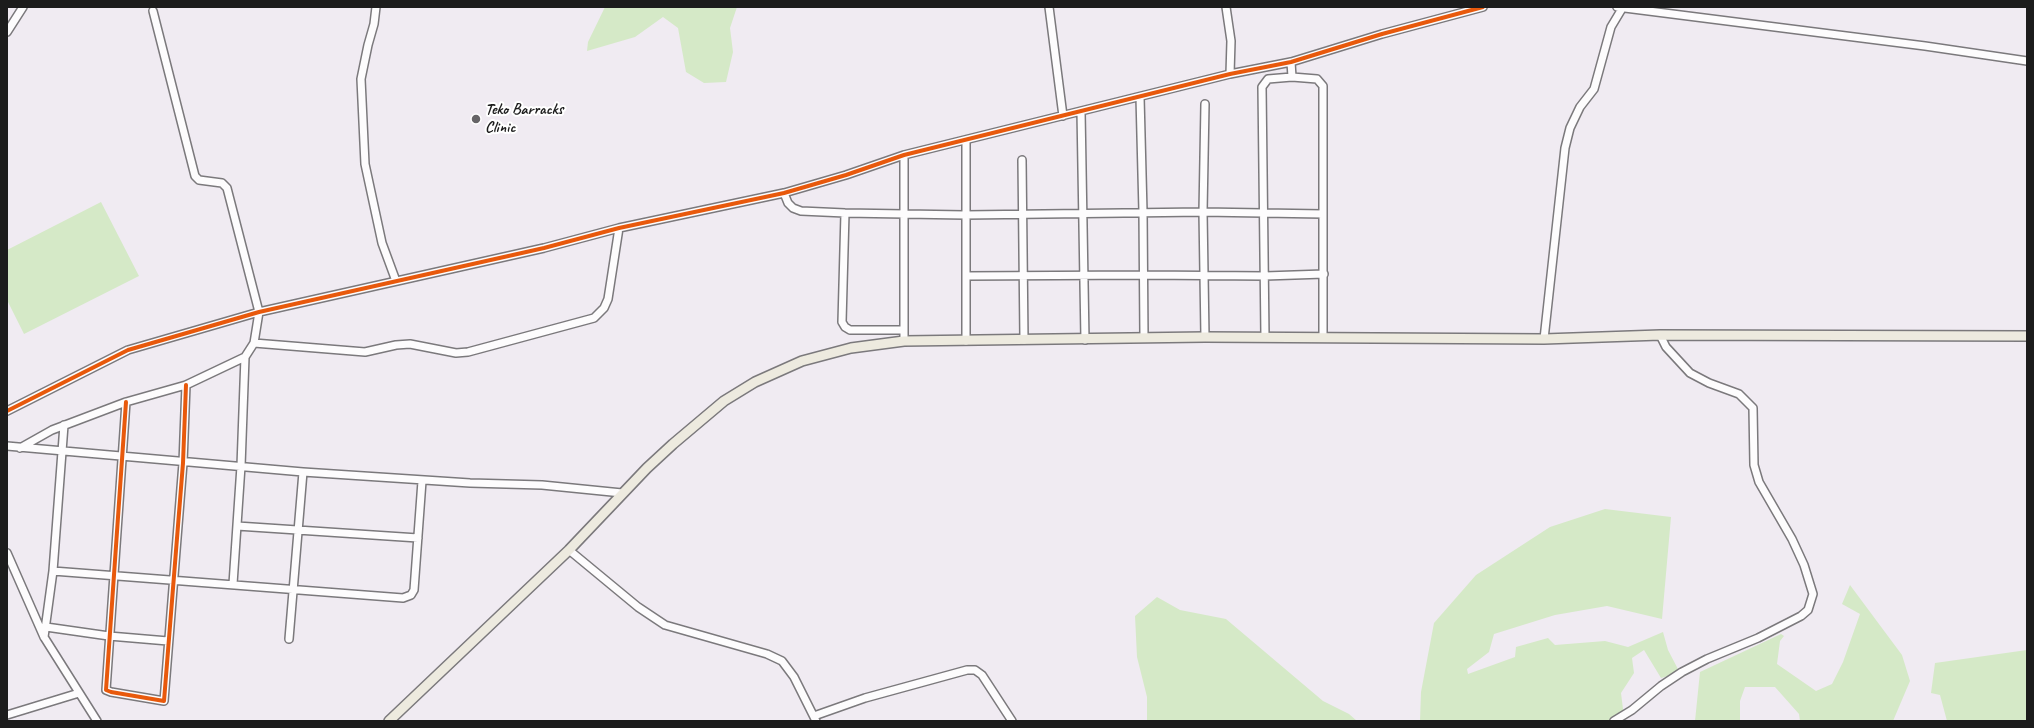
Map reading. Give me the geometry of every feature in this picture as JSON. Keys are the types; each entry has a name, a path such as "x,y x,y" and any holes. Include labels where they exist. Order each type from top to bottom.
{"main road":[{"path":"389,721 569,550 622,493 684,434 724,401 755,382 802,361 851,348 904,341 1084,340 1205,337 1544,339 1660,335 2027,336"}],"street":[{"path":"7,32 23,7"},
{"path":"376,7 374,24 361,79 365,164 382,243 396,281"},
{"path":"1049,7 1063,116"},
{"path":"1226,7 1231,41 1230,74"},
{"path":"7,411 128,350 259,312 544,248 619,228 784,192 846,175 904,155 1230,74 1291,62 1382,34 1483,7"},
{"path":"1544,339 1565,148 1570,128 1580,107 1594,89 1611,27 1621,7 1925,46 2027,61"},
{"path":"153,11 195,176 199,180 222,183 227,188 259,312 254,343 245,357 241,466 233,584"},
{"path":"1291,62 1292,77"},
{"path":"1265,338 1262,87 1268,79 1292,77 1317,79 1322,86 1324,274 1323,338"},
{"path":"1140,97 1144,338"},
{"path":"1205,104 1203,212 1205,337"},
{"path":"1081,111 1084,340"},
{"path":"966,140 966,340"},
{"path":"904,155 904,341"},
{"path":"1022,160 1024,340"},
{"path":"784,192 788,203 793,208 801,211 845,213 965,215 1203,212 1323,214"},
{"path":"845,213 842,322 845,327 850,330 904,330"},
{"path":"254,343 365,352 396,345 410,344 456,353 468,352 594,318 604,308 608,299 619,228"},
{"path":"966,276 1264,276 1324,274"},
{"path":"1614,721 1632,710 1661,686 1682,672 1707,659 1758,638 1801,616 1808,610 1813,594 1804,565 1792,539 1758,482 1754,465 1753,408 1739,394 1709,383 1690,373 1666,347 1660,335"},
{"path":"20,448 64,425 126,402 186,385 245,357"},
{"path":"126,402 106,690 164,701 183,463 186,385"},
{"path":"44,637 53,571 64,425"},
{"path":"7,446 183,463 241,466 422,481 542,485 622,493"},
{"path":"289,639 303,472"},
{"path":"53,571 173,581 294,588 403,598 411,596 414,590 422,481"},
{"path":"237,526 418,538"},
{"path":"569,550 638,607 665,625 767,654 782,660 794,677 815,719 865,698 967,670 975,670 982,675 1012,721"},
{"path":"7,553 44,637 97,721"},
{"path":"46,627 109,636 168,641"},
{"path":"7,715 79,693"}],"green space":[{"path":"605,7 737,7 730,28 733,52 726,82 704,83 686,72 678,28 663,17 635,37 587,51 588,42"},
{"path":"101,202 139,276 24,334 7,300 7,250"},
{"path":"1605,509 1671,517 1662,619 1607,606 1555,615 1494,634 1489,652 1467,669 1468,674 1515,657 1516,647 1548,638 1555,645 1605,641 1628,647 1663,632 1668,650 1680,673 1661,678 1644,650 1632,658 1634,673 1621,693 1624,717 1613,721 1420,721 1421,692 1434,623 1476,575 1550,527"},
{"path":"1850,585 1902,655 1910,681 1893,721 1800,721 1799,714 1775,687 1745,687 1740,701 1740,721 1695,721 1700,672 1781,634 1784,636 1780,641 1777,664 1816,691 1832,684 1843,662 1860,614 1842,604"},
{"path":"1157,597 1180,610 1226,619 1323,701 1349,714 1357,721 1147,721 1147,697 1137,657 1135,616"},
{"path":"2027,650 2027,721 1947,721 1940,695 1931,693 1935,663"}],"cycle path":[{"path":"7,411 128,350 259,312 544,248 619,228 784,193 846,175 904,155 1230,74 1291,62 1382,34 1483,7"},
{"path":"126,402 106,690 164,701 183,463 186,385"}],"place":[{"name":"Teko Barracks Clinic","path":"476,119"}]}
